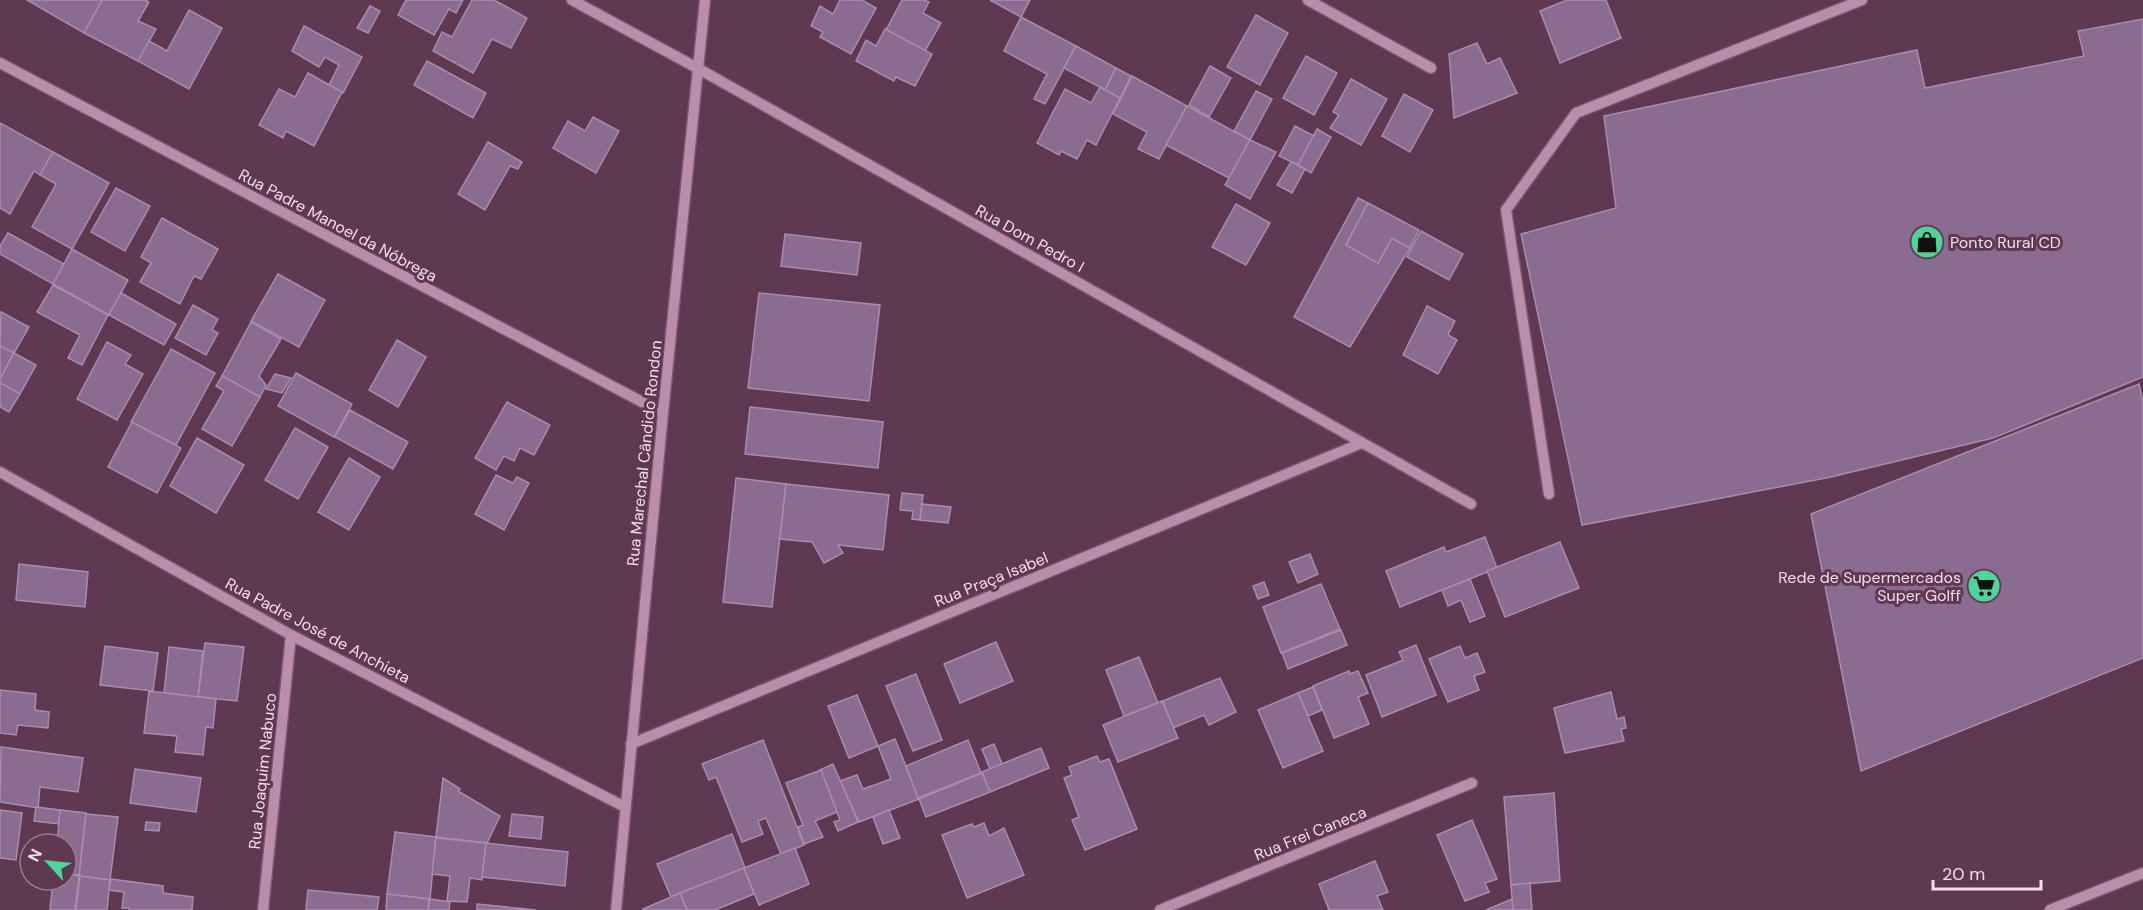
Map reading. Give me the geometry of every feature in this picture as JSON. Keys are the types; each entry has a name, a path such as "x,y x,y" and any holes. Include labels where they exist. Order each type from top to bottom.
{"street":[{"name":"Rua Dom Pedro I","path":"572,0 699,69 1471,504"},
{"name":"Rua Marechal Cândido Rondon","path":"616,910 705,0"},
{"path":"1308,0 1431,68"},
{"path":"1549,494 1506,210 1576,113 1862,0"},
{"name":"Rua Padre Manoel da Nóbrega","path":"0,63 663,413"},
{"name":"Rua Praça Isabel","path":"631,744 1362,443"},
{"name":"Rua Padre José de Anchieta","path":"0,472 291,635 625,807"},
{"name":"Rua Joaquim Nabuco","path":"263,910 291,635"},
{"name":"Rua Frei Caneca","path":"1160,910 1472,783"},
{"path":"2050,910 2143,873"}],"building":[{"path":"27,0 102,0 84,33"},
{"path":"102,0 145,0 149,2 138,21 156,29 138,61 84,33"},
{"path":"406,0 463,0 456,13 449,9 434,35 398,15"},
{"path":"472,0 494,0 527,18 511,48 492,39 473,73 433,51 442,32 452,37"},
{"path":"840,0 862,0 876,8 851,54 820,37 823,32 811,26 820,6 833,14"},
{"path":"902,0 929,2 923,13 941,23 925,51 886,30"},
{"path":"990,0 1030,0 1021,17"},
{"path":"1567,0 1606,0 1621,38 1560,63 1540,11"},
{"path":"370,6 380,11 368,33 357,28"},
{"path":"189,10 222,28 189,89 138,61 149,41 167,51"},
{"path":"1256,15 1288,33 1260,85 1227,67"},
{"path":"1021,17 1076,46 1045,104 1034,99 1047,74 1004,51"},
{"path":"2143,19 2143,377 1993,438 1831,477 1582,525 1521,234 1616,208 1604,116 1917,50 1925,88 2084,56 2078,31"},
{"path":"304,26 362,57 343,93 329,85 339,65 325,57 319,67 292,51"},
{"path":"885,29 932,54 915,86 896,77 894,81 856,61 866,40 876,46"},
{"path":"1477,43 1487,64 1500,58 1517,93 1454,118 1449,54"},
{"path":"1076,46 1116,68 1105,90 1064,68"},
{"path":"1306,56 1337,73 1314,115 1283,98"},
{"path":"427,61 486,93 473,118 414,85"},
{"path":"1210,66 1231,78 1209,117 1189,105"},
{"path":"1116,68 1131,76 1120,98 1105,90"},
{"path":"308,73 342,92 314,146 286,131 283,138 259,125 279,89 295,97"},
{"path":"1132,76 1187,106 1159,159 1138,149 1147,132 1113,114"},
{"path":"1351,79 1387,99 1361,145 1330,128 1339,115 1333,112"},
{"path":"1100,87 1120,98 1096,145 1087,140 1077,159 1061,151 1059,155 1037,143 1065,89 1091,103"},
{"path":"1256,91 1272,99 1250,140 1234,131"},
{"path":"1404,94 1433,110 1410,152 1382,136"},
{"path":"1187,106 1250,140 1229,178 1166,145"},
{"path":"593,117 619,131 596,173 553,148 568,121 585,131"},
{"path":"0,123 53,152 40,175 34,171 10,214 0,208"},
{"path":"1295,126 1314,136 1298,165 1279,156"},
{"path":"1317,129 1331,137 1311,173 1298,165"},
{"path":"1250,140 1276,152 1250,199 1225,185"},
{"path":"488,142 522,162 518,169 510,166 485,210 458,194"},
{"path":"53,152 109,183 72,249 32,227 56,184 40,175"},
{"path":"1291,162 1305,169 1292,193 1277,185"},
{"path":"116,188 150,206 125,251 91,232"},
{"path":"1358,198 1368,203 1346,245 1378,263 1392,238 1410,248 1350,347 1294,317"},
{"path":"1368,203 1419,230 1410,248 1392,238 1378,263 1346,245"},
{"path":"1236,204 1270,223 1246,265 1212,247"},
{"path":"162,218 218,249 201,279 194,276 180,304 140,282 151,263 141,257"},
{"path":"1421,231 1463,254 1449,280 1407,257"},
{"path":"8,233 64,264 53,284 0,254 0,246"},
{"path":"785,234 861,243 857,275 781,266"},
{"path":"72,249 128,280 109,315 53,284"},
{"path":"278,274 325,300 299,347 251,321"},
{"path":"53,285 108,315 82,365 68,358 80,335 37,312"},
{"path":"121,293 176,324 164,345 109,315"},
{"path":"759,293 880,305 869,401 748,388"},
{"path":"193,305 218,319 212,330 218,333 206,355 175,338"},
{"path":"1427,306 1455,321 1448,335 1457,340 1438,374 1403,355"},
{"path":"1,312 29,327 14,353 0,346"},
{"path":"251,322 281,339 259,376 266,385 260,397 222,376"},
{"path":"397,340 426,357 398,407 369,390"},
{"path":"107,342 131,355 125,364 143,374 117,420 77,399"},
{"path":"0,346 14,353 0,379"},
{"path":"171,349 215,373 176,445 131,422"},
{"path":"14,353 36,365 20,394 0,383"},
{"path":"296,373 352,404 334,437 278,406"},
{"path":"275,374 291,378 282,393 266,389"},
{"path":"222,376 260,397 232,446 202,429 224,391 216,386"},
{"path":"0,383 20,394 9,412 0,407"},
{"name":"Rede de Supermercados Super Golff","path":"2139,384 2143,402 2143,658 1861,771 1811,514"},
{"path":"507,402 550,425 534,455 520,448 514,461 504,456 496,470 475,458"},
{"path":"750,407 883,422 878,468 745,454"},
{"path":"350,410 408,442 393,469 335,437"},
{"path":"132,422 181,448 157,493 108,467"},
{"path":"295,428 328,447 298,499 265,480"},
{"path":"197,438 244,465 216,513 170,486"},
{"path":"349,458 380,477 349,530 318,512"},
{"path":"496,475 513,483 517,477 529,483 504,530 475,514"},
{"path":"736,478 786,484 772,607 723,602"},
{"path":"786,484 889,495 883,550 838,545 843,553 824,563 812,542 780,539"},
{"path":"902,493 923,495 920,520 912,519 913,511 900,510"},
{"path":"922,504 951,507 948,523 920,520"},
{"path":"1485,537 1497,568 1400,607 1386,571 1444,547 1446,552"},
{"path":"1560,542 1579,588 1505,617 1487,571"},
{"path":"1310,554 1318,574 1298,583 1289,562"},
{"path":"19,564 88,572 85,607 16,600"},
{"path":"1470,579 1485,616 1470,622 1461,600 1448,606 1442,590"},
{"path":"1264,582 1269,595 1258,599 1253,586"},
{"path":"1321,584 1340,629 1281,653 1263,607"},
{"path":"1341,630 1347,645 1288,669 1282,653"},
{"path":"996,642 1013,681 960,703 944,664"},
{"path":"205,643 244,647 237,701 198,697"},
{"path":"1416,645 1436,695 1382,717 1366,675 1403,660 1399,652"},
{"path":"105,646 158,653 153,691 100,685"},
{"path":"1460,646 1465,658 1477,653 1485,672 1474,676 1479,690 1448,702 1429,659"},
{"path":"169,647 203,651 198,697 164,693"},
{"path":"1139,657 1158,703 1124,716 1106,670"},
{"path":"1349,671 1350,674 1358,671 1368,693 1358,697 1369,724 1334,738 1313,686"},
{"path":"916,674 942,740 913,751 886,686"},
{"path":"1220,678 1236,712 1209,725 1204,715 1173,728 1163,701"},
{"path":"1313,687 1322,710 1308,716 1298,693"},
{"path":"0,690 36,694 35,710 49,712 48,728 18,725 16,735 0,733"},
{"path":"149,691 216,699 213,728 206,727 203,755 175,752 177,736 144,733"},
{"path":"1611,692 1617,719 1624,717 1626,728 1621,729 1624,741 1565,753 1554,708"},
{"path":"1298,693 1323,751 1283,768 1258,710"},
{"path":"857,695 878,746 849,758 828,706"},
{"path":"1162,701 1178,738 1118,762 1103,725"},
{"path":"895,739 919,799 859,822 840,781 857,775 863,789 891,779 878,746"},
{"path":"763,740 804,845 781,854 766,818 758,821 763,834 742,842 716,777 709,780 702,764"},
{"path":"968,740 981,773 918,798 906,766"},
{"path":"994,744 1002,764 990,769 982,749"},
{"path":"1,747 83,758 78,792 40,787 38,808 0,802"},
{"path":"1041,748 1049,768 990,792 982,772"},
{"path":"1097,756 1100,762 1109,759 1137,829 1085,850 1072,820 1079,817 1064,778 1072,775 1069,767"},
{"path":"833,764 858,822 838,831 834,822 840,820 820,770"},
{"path":"135,769 201,778 196,812 130,803"},
{"path":"821,770 837,812 815,821 823,837 804,844 798,827 803,825 786,783"},
{"path":"982,773 990,792 926,817 919,799"},
{"path":"443,778 460,789 458,791 500,816 487,843 436,837"},
{"path":"1554,793 1560,881 1511,885 1504,797"},
{"path":"36,807 60,810 59,824 34,821"},
{"path":"0,810 22,813 16,860 0,858"},
{"path":"60,810 86,813 79,875 78,832 58,832"},
{"path":"889,810 900,838 883,844 873,817"},
{"path":"86,814 118,817 110,880 79,876"},
{"path":"512,814 543,817 541,839 509,836"},
{"path":"1472,820 1497,879 1485,883 1489,892 1465,901 1437,835"},
{"path":"146,822 160,823 159,831 145,830"},
{"path":"984,823 989,836 1004,828 1024,875 967,898 942,835 972,824 974,827"},
{"path":"395,832 436,837 430,899 387,894"},
{"path":"732,834 745,868 671,897 657,864"},
{"path":"436,838 486,843 482,880 470,878 467,902 447,901 450,876 432,874"},
{"path":"486,843 568,852 565,886 482,877"},
{"path":"795,848 809,884 759,905 744,868"},
{"path":"1375,861 1388,892 1377,896 1383,910 1329,910 1319,884"},
{"path":"744,868 754,894 715,910 687,910 680,893"},
{"path":"80,876 110,880 107,910 76,910"},
{"path":"111,879 163,886 163,893 193,897 192,910 122,908 124,892 109,890"},
{"path":"1530,883 1532,910 1513,910 1511,885"},
{"path":"308,890 379,897 377,910 306,910"},
{"path":"52,892 77,892 75,910 50,910"},
{"path":"680,893 687,910 643,910 643,909"},
{"path":"387,894 429,899 428,910 386,910"},
{"path":"430,899 450,902 449,910 428,910"},
{"path":"1512,899 1513,910 1486,910"},
{"path":"477,904 536,910 477,910"}],"place":[{"name":"Ponto Rural CD","path":"1927,242"},
{"name":"Rede de Supermercados Super Golff","path":"1984,586"}]}
